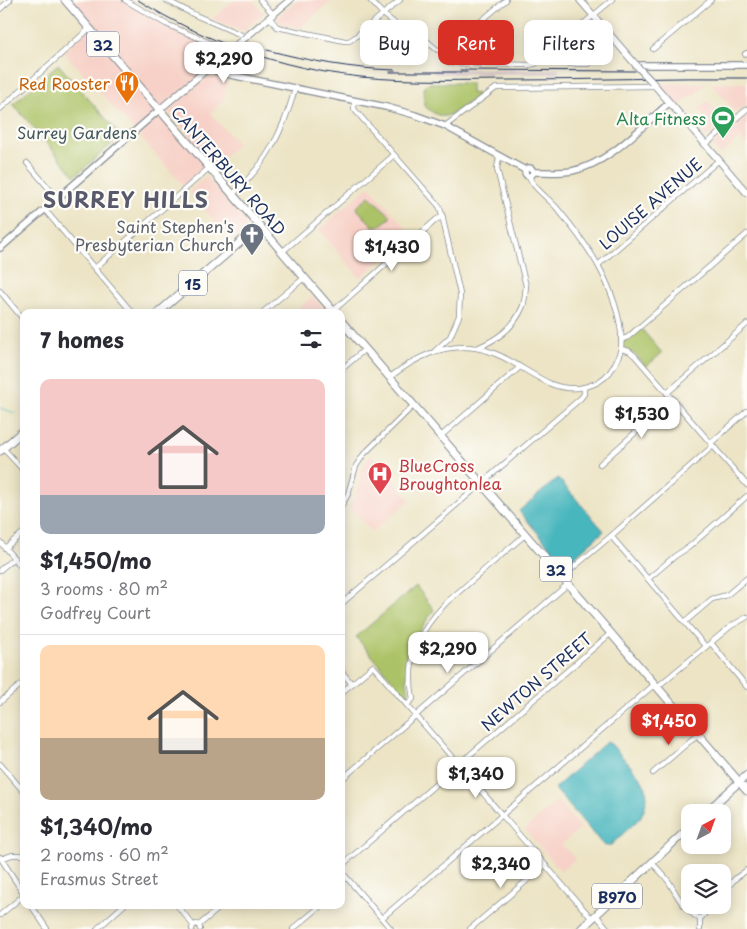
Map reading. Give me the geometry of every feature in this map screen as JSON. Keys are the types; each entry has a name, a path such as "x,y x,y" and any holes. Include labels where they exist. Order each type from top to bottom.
{"main road":[{"name":"CANTERBURY ROAD","path":"66,0 330,309"},
{"path":"159,110 290,0"},
{"path":"580,0 747,193"},
{"name":"15","path":"162,309 259,226"},
{"name":"32","path":"345,326 747,790"},
{"path":"2,447 20,433"},
{"path":"715,804 747,775"},
{"name":"B970","path":"581,929 681,836"}],"street":[{"path":"0,8 10,0"},
{"path":"125,0 166,24 217,46 226,54"},
{"path":"166,0 246,37"},
{"path":"260,0 277,27 345,41 354,38 400,0"},
{"path":"370,0 397,26 419,34 438,50"},
{"path":"482,20 506,0"},
{"path":"588,20 612,0"},
{"path":"653,49 711,0"},
{"path":"0,109 90,28"},
{"path":"636,65 747,65"},
{"path":"212,66 216,71 231,76 386,107 414,115 445,126 529,173 571,171 589,166 604,158 669,103"},
{"path":"445,126 496,88 653,84"},
{"path":"232,195 252,175 270,151 286,119 295,89"},
{"path":"354,101 354,109 438,206 443,217 460,294 459,316 450,336 434,352"},
{"path":"705,145 747,109"},
{"path":"0,248 159,110"},
{"path":"282,252 394,155"},
{"path":"477,348 494,341 508,330 523,304 526,286 497,169 499,157"},
{"name":"LOUISE AVENUE","path":"598,265 719,160"},
{"path":"27,163 58,199"},
{"path":"94,268 209,168"},
{"path":"390,377 422,356 454,348 477,348 494,353 552,384 568,389 595,384 608,374 616,363 621,349 621,340 616,312 598,265 552,202 530,181 529,173"},
{"path":"45,210 129,309"},
{"path":"336,309 437,219 443,217"},
{"path":"621,340 628,337 747,234"},
{"path":"267,309 304,278"},
{"path":"0,292 20,315"},
{"path":"667,393 747,324"},
{"path":"450,336 454,348"},
{"path":"494,341 494,353"},
{"path":"345,366 365,349"},
{"path":"621,349 629,351 635,356 747,485"},
{"path":"441,436 520,366"},
{"path":"345,601 581,398 584,394 584,387"},
{"path":"600,464 672,400"},
{"path":"345,500 356,466 364,454 414,405"},
{"path":"562,577 611,536 747,412"},
{"path":"2,447 20,467"},
{"path":"648,579 675,556 689,548 747,496"},
{"path":"407,705 413,699 410,687 410,670 413,655 419,639 436,612 526,534"},
{"path":"5,548 20,535"},
{"path":"611,536 706,647"},
{"path":"0,542 20,565"},
{"path":"0,570 14,558"},
{"path":"685,622 712,600 727,595 747,578"},
{"path":"345,777 568,584"},
{"path":"382,918 656,685 731,626 747,617"},
{"name":"NEWTON STREET","path":"345,863 611,633"},
{"path":"711,643 747,687"},
{"path":"345,690 373,666 545,865 594,917 608,929"},
{"path":"345,676 352,684"},
{"path":"0,702 20,685"},
{"path":"653,772 698,734"},
{"path":"0,764 20,787"},
{"path":"20,855 1,858 20,888"},
{"path":"652,863 668,880 685,908 700,918"},
{"path":"470,929 545,865"},
{"path":"731,883 747,870"},
{"path":"345,876 389,928"},
{"path":"0,915 20,898"},
{"path":"34,909 47,929"},
{"path":"97,929 120,909"},
{"path":"180,909 193,927 196,924 200,927 219,909"},
{"path":"293,929 317,909"},
{"path":"700,929 700,918 704,914"}],"shaded area":[{"path":"66,0 125,0 145,12 217,46 226,53 159,110 207,166 184,186 64,52 89,28"},
{"path":"235,0 252,0 264,13 243,31 212,19"},
{"path":"298,0 333,0 300,28 281,24 276,18"},
{"path":"433,69 559,69 559,74 433,74"},
{"path":"209,76 228,80 223,101 210,113 238,144 214,165 167,111"},
{"path":"707,83 679,106 660,84"},
{"path":"711,83 747,83 747,104 736,113"},
{"path":"707,101 725,122 706,138 701,132 710,123 698,109"},
{"path":"747,115 747,146 740,138 720,155 712,145"},
{"path":"206,176 249,226 232,241 189,192"},
{"path":"369,186 411,234 360,278 319,230"},
{"path":"313,296 324,309 298,309"},
{"name":"BlueCross Broughtonlea","path":"371,454 410,500 372,532 349,506 354,499 362,468"},
{"path":"557,801 581,828 562,844 575,859 561,871 525,830"}],"green space":[{"name":"Surrey Gardens","path":"58,64 121,136 75,176 13,104"},
{"path":"430,83 471,83 471,93 478,94 456,112 442,116 424,106 424,88"},
{"path":"369,196 390,215 390,218 379,226 373,226 357,209"},
{"path":"640,327 662,353 646,367 636,355 621,348 622,341"},
{"path":"416,586 434,610 418,635 411,652 407,671 408,698 356,637"}],"water":[{"path":"558,478 604,531 565,565 519,511"},
{"path":"607,742 611,744 640,777 646,788 647,798 640,818 611,845 606,846 603,845 556,790 556,787"}],"waterway":[{"path":"0,408 15,413"}],"railway":[{"path":"138,0 190,29 245,51 303,68 361,77 400,80 747,78"},
{"path":"267,50 331,64 395,70"},
{"path":"460,70 635,71"},
{"path":"390,72 467,72"}],"place":[{"name":"Red Rooster","path":"127,104"},
{"name":"Alta Fitness","path":"723,139"},
{"name":"Saint Stephen's Presbyterian Church","path":"252,256"},
{"name":"BlueCross Broughtonlea","path":"380,495"}],"district":[{"name":"SURREY HILLS","path":"126,199"}]}
